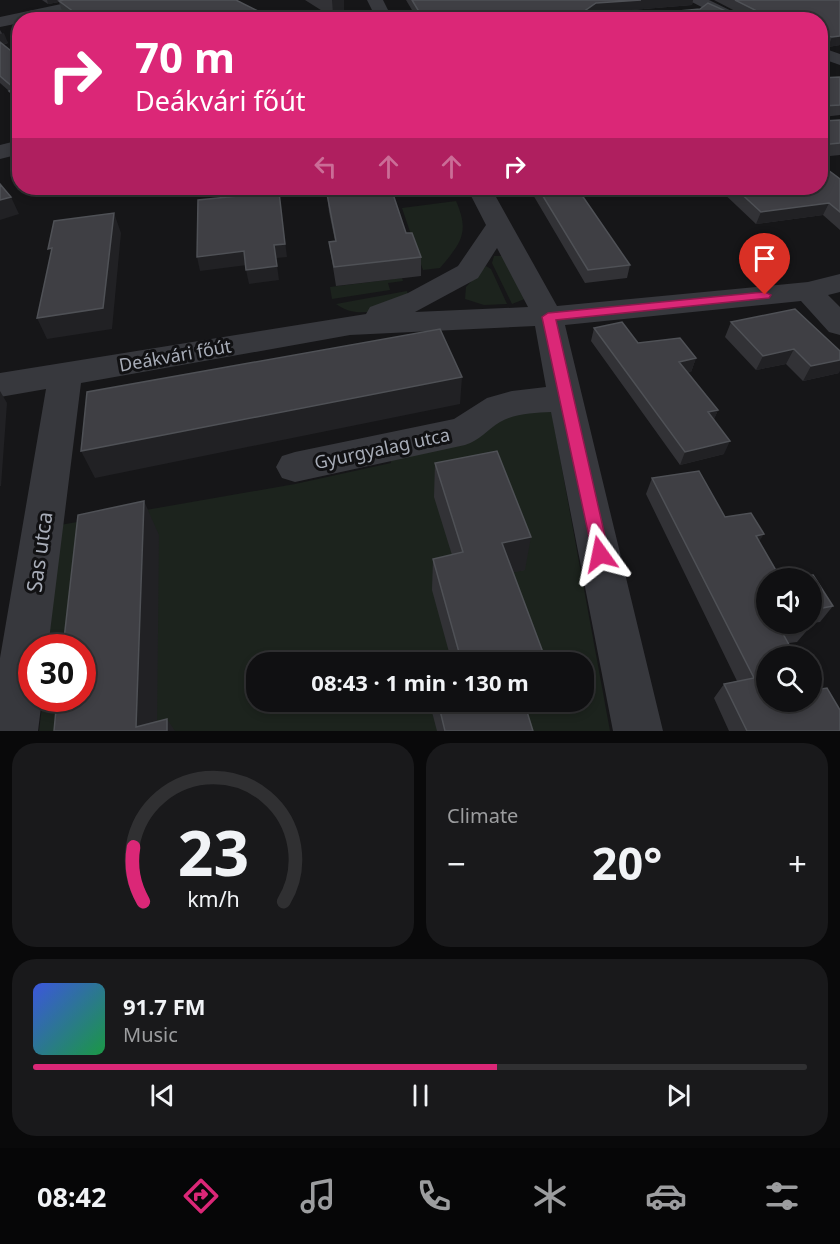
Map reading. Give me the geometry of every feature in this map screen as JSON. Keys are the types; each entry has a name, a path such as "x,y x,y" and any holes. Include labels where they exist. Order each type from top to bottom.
{"street":[{"path":"45,12 101,0"},
{"path":"693,8 709,12"},
{"path":"483,195 548,317 638,731"},
{"name":"Deákvári főút","path":"350,325 411,303 449,285 468,272 499,224"},
{"name":"Deákvári főút","path":"0,385 350,325 471,318 548,317 808,291 840,283"},
{"path":"449,285 446,295 449,303 471,318"},
{"path":"808,291 840,325"},
{"name":"Sas utca","path":"13,731 65,374"},
{"name":"Gyurgyalag utca","path":"296,467 465,431 477,418 498,405 567,399"}],"shaded area":[{"path":"456,201 463,230 458,244 440,268 423,270 402,208"},
{"path":"494,256 502,256 527,298 512,304 492,263"},
{"path":"486,266 491,269 507,304 484,305 465,299 466,287"},
{"path":"402,278 403,281 388,283 390,290 332,299 330,287"},
{"path":"407,291 409,299 372,311 354,312 336,304"},
{"path":"551,409 610,731 39,731 41,712 96,712 96,634 49,634 60,525 295,484 391,463 391,453 493,412"}],"building":[{"path":"236,0 260,12 74,12 59,1"},
{"path":"412,0 641,0 596,3 586,10 587,12 419,12"},
{"path":"735,0 840,0 840,36 828,36 828,12 754,12 755,10"},
{"path":"708,3 728,12 668,12 700,9"},
{"path":"0,42 12,52 12,86 0,76"},
{"path":"840,77 840,105 828,106 828,78"},
{"path":"840,120 840,143 828,144 828,121"},
{"path":"828,170 840,179 840,212 829,203 761,212 743,195 828,195"},
{"path":"0,184 11,197 0,200"},
{"path":"249,195 279,195 285,244 274,245 277,266 246,270 244,251 197,257 198,200"},
{"path":"327,195 393,195 406,233 412,233 421,257 334,267 329,242 336,241"},
{"path":"542,195 582,195 630,265 588,270"},
{"path":"114,213 103,308 37,318 52,248 48,249 54,221"},
{"path":"795,309 840,351 840,360 811,366 794,349 763,356 731,322"},
{"path":"622,322 638,343 680,338 696,358 679,362 718,410 708,412 730,441 685,452 594,328"},
{"path":"440,329 462,377 81,451 87,392"},
{"path":"497,451 531,537 502,543 543,652 459,652 433,559 463,552 435,463"},
{"path":"699,471 725,517 751,513 764,534 756,536 775,568 756,568 756,634 783,634 790,646 756,646 756,712 822,712 822,689 827,688 840,710 840,731 747,731 724,684 754,678 652,478"},
{"path":"144,501 136,727 167,719 167,731 54,731 56,712 96,712 96,634 65,634 78,515"},
{"path":"822,589 833,606 822,608"},
{"path":"440,712 527,712 533,731 445,731"}],"route":[{"path":"600,554 548,317 765,295"}]}
